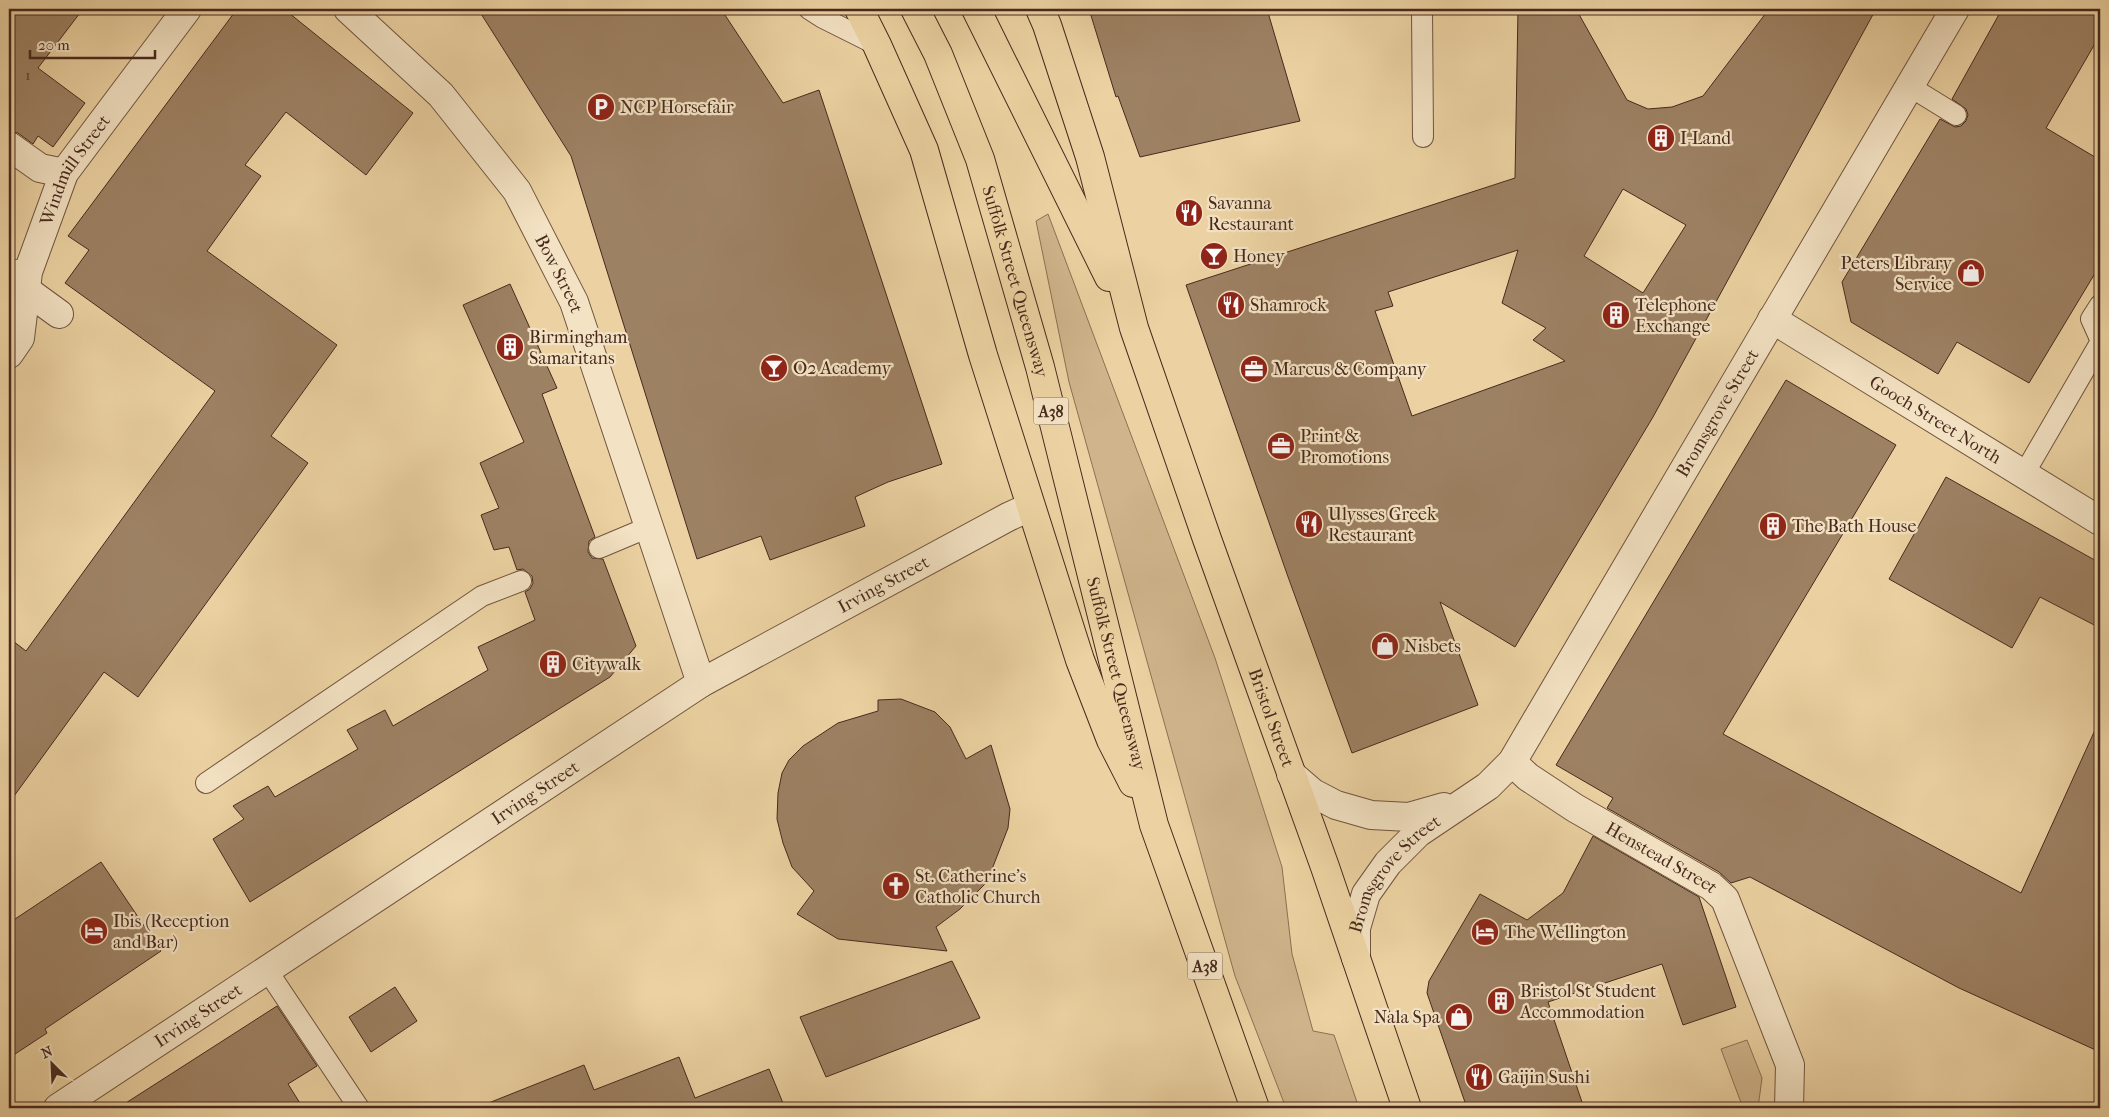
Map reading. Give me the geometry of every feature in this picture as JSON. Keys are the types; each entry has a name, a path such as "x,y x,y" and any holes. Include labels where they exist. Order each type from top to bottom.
{"highway":[{"path":"859,9 924,150 1030,507 1080,660 1111,740 1154,825"},
{"name":"Suffolk Street Queensway","path":"914,9 938,54 980,159 1040,367 1154,825"},
{"path":"976,9 1134,328"},
{"path":"1040,9 1047,25 1090,157 1134,328"},
{"name":"Bristol Street","path":"1134,328 1407,1108"},
{"name":"A38","path":"1154,825 1255,1108"}],"street":[{"name":"Windmill Street","path":"9,354 20,338 21,277 64,173 187,9"},
{"name":"Bow Street","path":"348,9 441,95 517,191 574,302 701,683"},
{"name":"Bromsgrove Street","path":"1356,962 1356,928 1366,894 1388,863 1418,833 1461,802 1488,786 1512,762 1955,9"},
{"path":"9,146 40,168 64,173"},
{"path":"21,277 59,314"},
{"name":"Gooch Street North","path":"1772,319 2100,521"},
{"name":"Irving Street","path":"58,1108 701,683 1008,517 1030,507"},
{"name":"Henstead Street","path":"1512,762 1528,777 1575,808 1711,886 1724,899 1790,1065 1789,1108"},
{"name":"Bromsgrove Street","path":"1291,774 1313,793 1336,805 1371,815 1409,817 1461,802"}],"lane":[{"path":"809,9 822,18 877,45"},
{"path":"1422,9 1422,137"},
{"path":"1909,86 1956,115"},
{"path":"2100,305 2091,320 2100,339"},
{"path":"2024,474 2100,343"},
{"path":"599,548 649,527"},
{"path":"206,783 482,596 521,581"},
{"path":"267,970 359,1108"}],"shaded area":[{"path":"1048,214 1215,658 1282,867 1292,954 1313,1031 1334,1035 1359,1108 1286,1108 1235,976 1069,382 1036,221"},
{"path":"1747,1040 1762,1078 1758,1108 1743,1108 1721,1049"}],"building":[{"path":"9,9 83,9 38,68 85,103 53,147 38,136 33,144 18,133 9,131"},
{"path":"237,9 284,9 413,113 366,175 286,112 245,165 261,176 207,251 337,345 271,436 308,463 138,697 104,672 9,803 9,638 26,651 215,391 65,283 89,250 68,236"},
{"path":"478,9 721,9 783,103 819,90 942,464 888,482 855,497 865,526 770,560 761,536 697,559 571,156"},
{"path":"1089,9 1267,9 1300,121 1140,157 1118,96 1116,97"},
{"path":"1518,9 1576,9 1627,100 1648,109 1672,107 1703,96 1769,9 1876,9 1653,417 1515,647 1440,602 1478,705 1352,753 1186,285 1515,178","holes":["1623,189 1686,225 1643,293 1584,256","1518,250 1502,303 1546,328 1533,340 1565,361 1412,416 1375,311 1393,306 1388,292"]},
{"name":"Peters Library Service","path":"2002,9 2100,9 2100,35 2046,128 2100,160 2100,265 2029,383 1957,342 1938,374 1851,322 1842,282 1940,119 1955,127 1961,126 1966,121 1968,115 1966,109 1952,99"},
{"name":"Citywalk","path":"510,284 557,388 542,394 595,537 589,541 588,552 592,558 603,559 636,646 610,677 250,902 213,839 244,819 233,806 268,786 275,797 358,749 347,730 385,710 393,726 488,670 478,647 535,620 525,592 530,589 533,583 532,576 523,569 517,570 509,547 494,550 481,515 499,508 480,463 524,442 463,305"},
{"path":"1786,380 1896,445 1723,734 2021,893 2100,719 2100,1052 1959,988 1750,877 1731,883 1719,872 1607,808 1613,798 1556,765"},
{"path":"1946,477 2100,563 2100,628 2040,597 2012,648 1889,579"},
{"name":"St. Catherine's Catholic Church","path":"901,699 935,712 950,727 966,759 991,745 1010,809 1008,828 987,882 960,909 936,927 947,951 838,939 797,914 814,891 792,867 777,819 778,793 782,773 789,760 803,746 838,723 878,711 878,700"},
{"path":"1593,836 1699,897 1736,1007 1683,1025 1662,964 1548,1002 1584,1108 1467,1108 1427,993 1429,981 1480,894 1527,920 1563,893"},
{"name":"Ibis (Reception and Bar)","path":"101,862 161,951 45,1029 47,1033 9,1058 9,923"},
{"path":"952,961 980,1018 826,1077 800,1017"},
{"path":"395,987 417,1021 371,1052 349,1017"},
{"path":"277,1006 317,1066 288,1084 303,1108 118,1108"},
{"path":"679,1057 695,1098 769,1069 785,1108 481,1108 481,1106 584,1065 594,1090"}],"place":[{"name":"NCP Horsefair","path":"601,107"},
{"name":"I-Land","path":"1661,138"},
{"name":"Savanna Restaurant","path":"1189,213"},
{"name":"Honey","path":"1214,256"},
{"name":"Peters Library Service","path":"1971,273"},
{"name":"Shamrock","path":"1231,305"},
{"name":"Telephone Exchange","path":"1616,315"},
{"name":"Birmingham Samaritans","path":"510,347"},
{"name":"O2 Academy","path":"774,368"},
{"name":"Marcus & Company","path":"1254,369"},
{"name":"Print & Promotions","path":"1281,446"},
{"name":"Ulysses Greek Restaurant","path":"1309,524"},
{"name":"The Bath House","path":"1773,526"},
{"name":"Nisbets","path":"1385,646"},
{"name":"Citywalk","path":"553,664"},
{"name":"St. Catherine's Catholic Church","path":"896,886"},
{"name":"Ibis (Reception and Bar)","path":"94,931"},
{"name":"The Wellington","path":"1485,932"},
{"name":"Bristol St Student Accommodation","path":"1501,1001"},
{"name":"Nala Spa","path":"1459,1017"},
{"name":"Gaijin Sushi","path":"1479,1077"}]}
